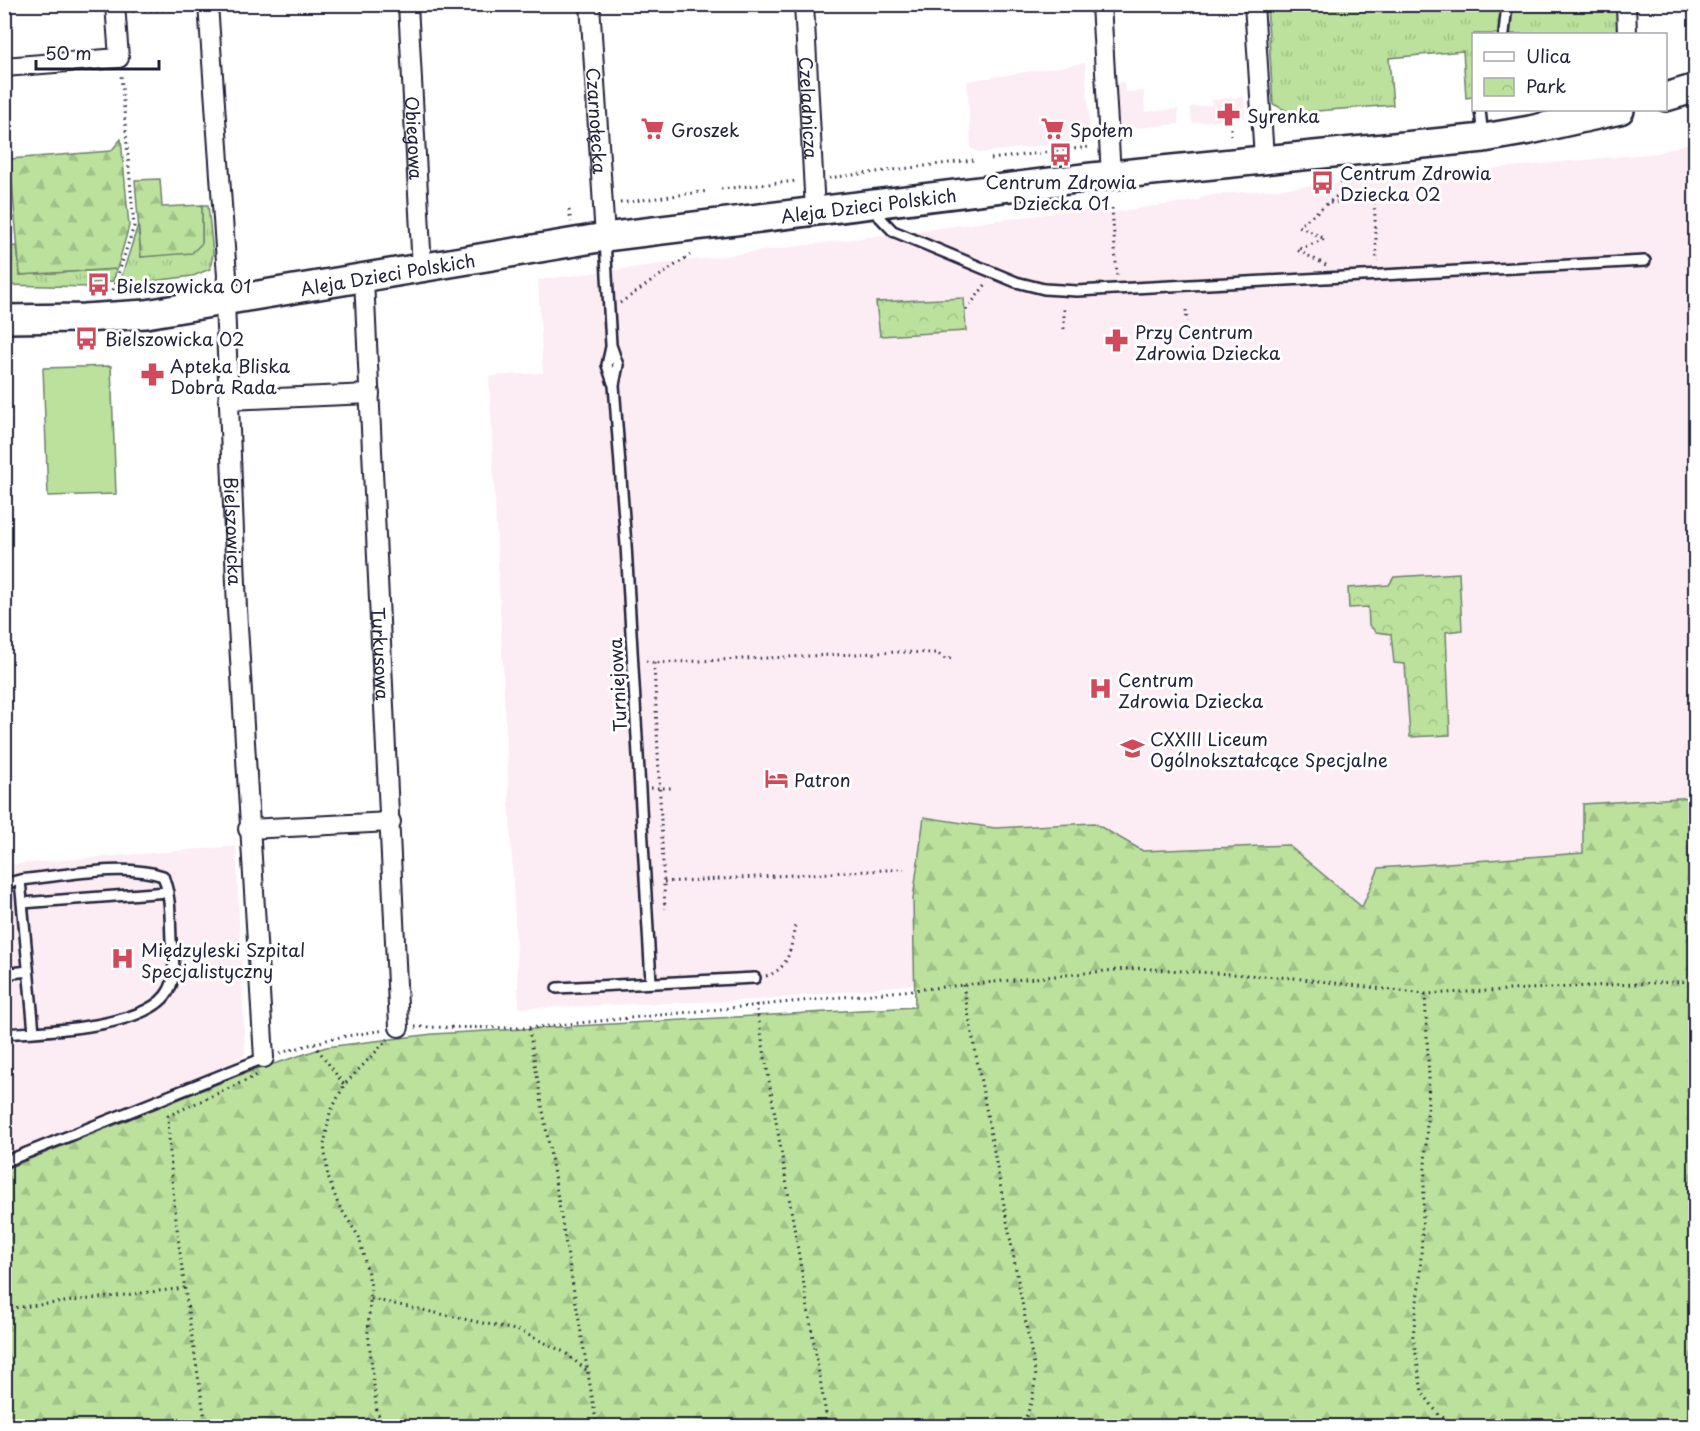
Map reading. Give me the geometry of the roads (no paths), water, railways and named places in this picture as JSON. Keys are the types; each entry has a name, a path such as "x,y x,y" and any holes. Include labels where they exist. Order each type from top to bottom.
{"street":[{"name":"Obiegowa","path":"408,4 422,269"},
{"name":"Czarnołęcka","path":"590,4 605,237"},
{"name":"Czeladnicza","path":"804,4 815,211"},
{"path":"1101,4 1111,175"},
{"path":"1254,4 1264,158"},
{"path":"1626,4 1627,33"},
{"name":"Bielszowicka","path":"208,7 227,276 225,302 228,400 248,830 264,1058"},
{"path":"4,68 119,58 115,8"},
{"path":"1667,96 1695,88"},
{"name":"Aleja Dzieci Polskich","path":"4,319 103,318 225,302 605,237 1111,175 1264,158 1484,138 1616,111"},
{"name":"Turkusowa","path":"364,279 399,1027"},
{"path":"228,400 370,394"},
{"path":"248,830 391,822"}],"lane":[{"path":"1504,33 1507,4"},
{"path":"1480,111 1484,138"},
{"path":"869,204 873,213 893,231 1016,282 1066,291 1645,261"},
{"name":"Turniejowa","path":"605,237 611,345 618,365 614,385 651,982"},
{"path":"4,884 20,880 122,871 163,876 168,892 174,977 163,1000 154,1008 103,1025 4,1034"},
{"path":"20,880 34,1032"},
{"path":"22,903 168,892"},
{"path":"4,974 28,971"},
{"path":"557,988 755,978"},
{"path":"4,1162 264,1058"}],"place":[{"name":"Syrenka","path":"1229,115"},
{"name":"Groszek","path":"653,129"},
{"name":"Społem","path":"1052,129"},
{"name":"Centrum Zdrowia Dziecka 01","path":"1061,155"},
{"name":"Centrum Zdrowia Dziecka 02","path":"1322,182"},
{"name":"Bielszowicka 01","path":"98,285"},
{"name":"Bielszowicka 02","path":"87,338"},
{"name":"Przy Centrum Zdrowia Dziecka","path":"1117,341"},
{"name":"Apteka Bliska Dobra Rada","path":"152,375"},
{"name":"Centrum Zdrowia Dziecka","path":"1100,689"},
{"name":"CXXIII Liceum Ogólnokształcące Specjalne","path":"1132,748"},
{"name":"Patron","path":"776,779"},
{"name":"Międzyleski Szpital Specjalistyczny","path":"123,959"}]}
